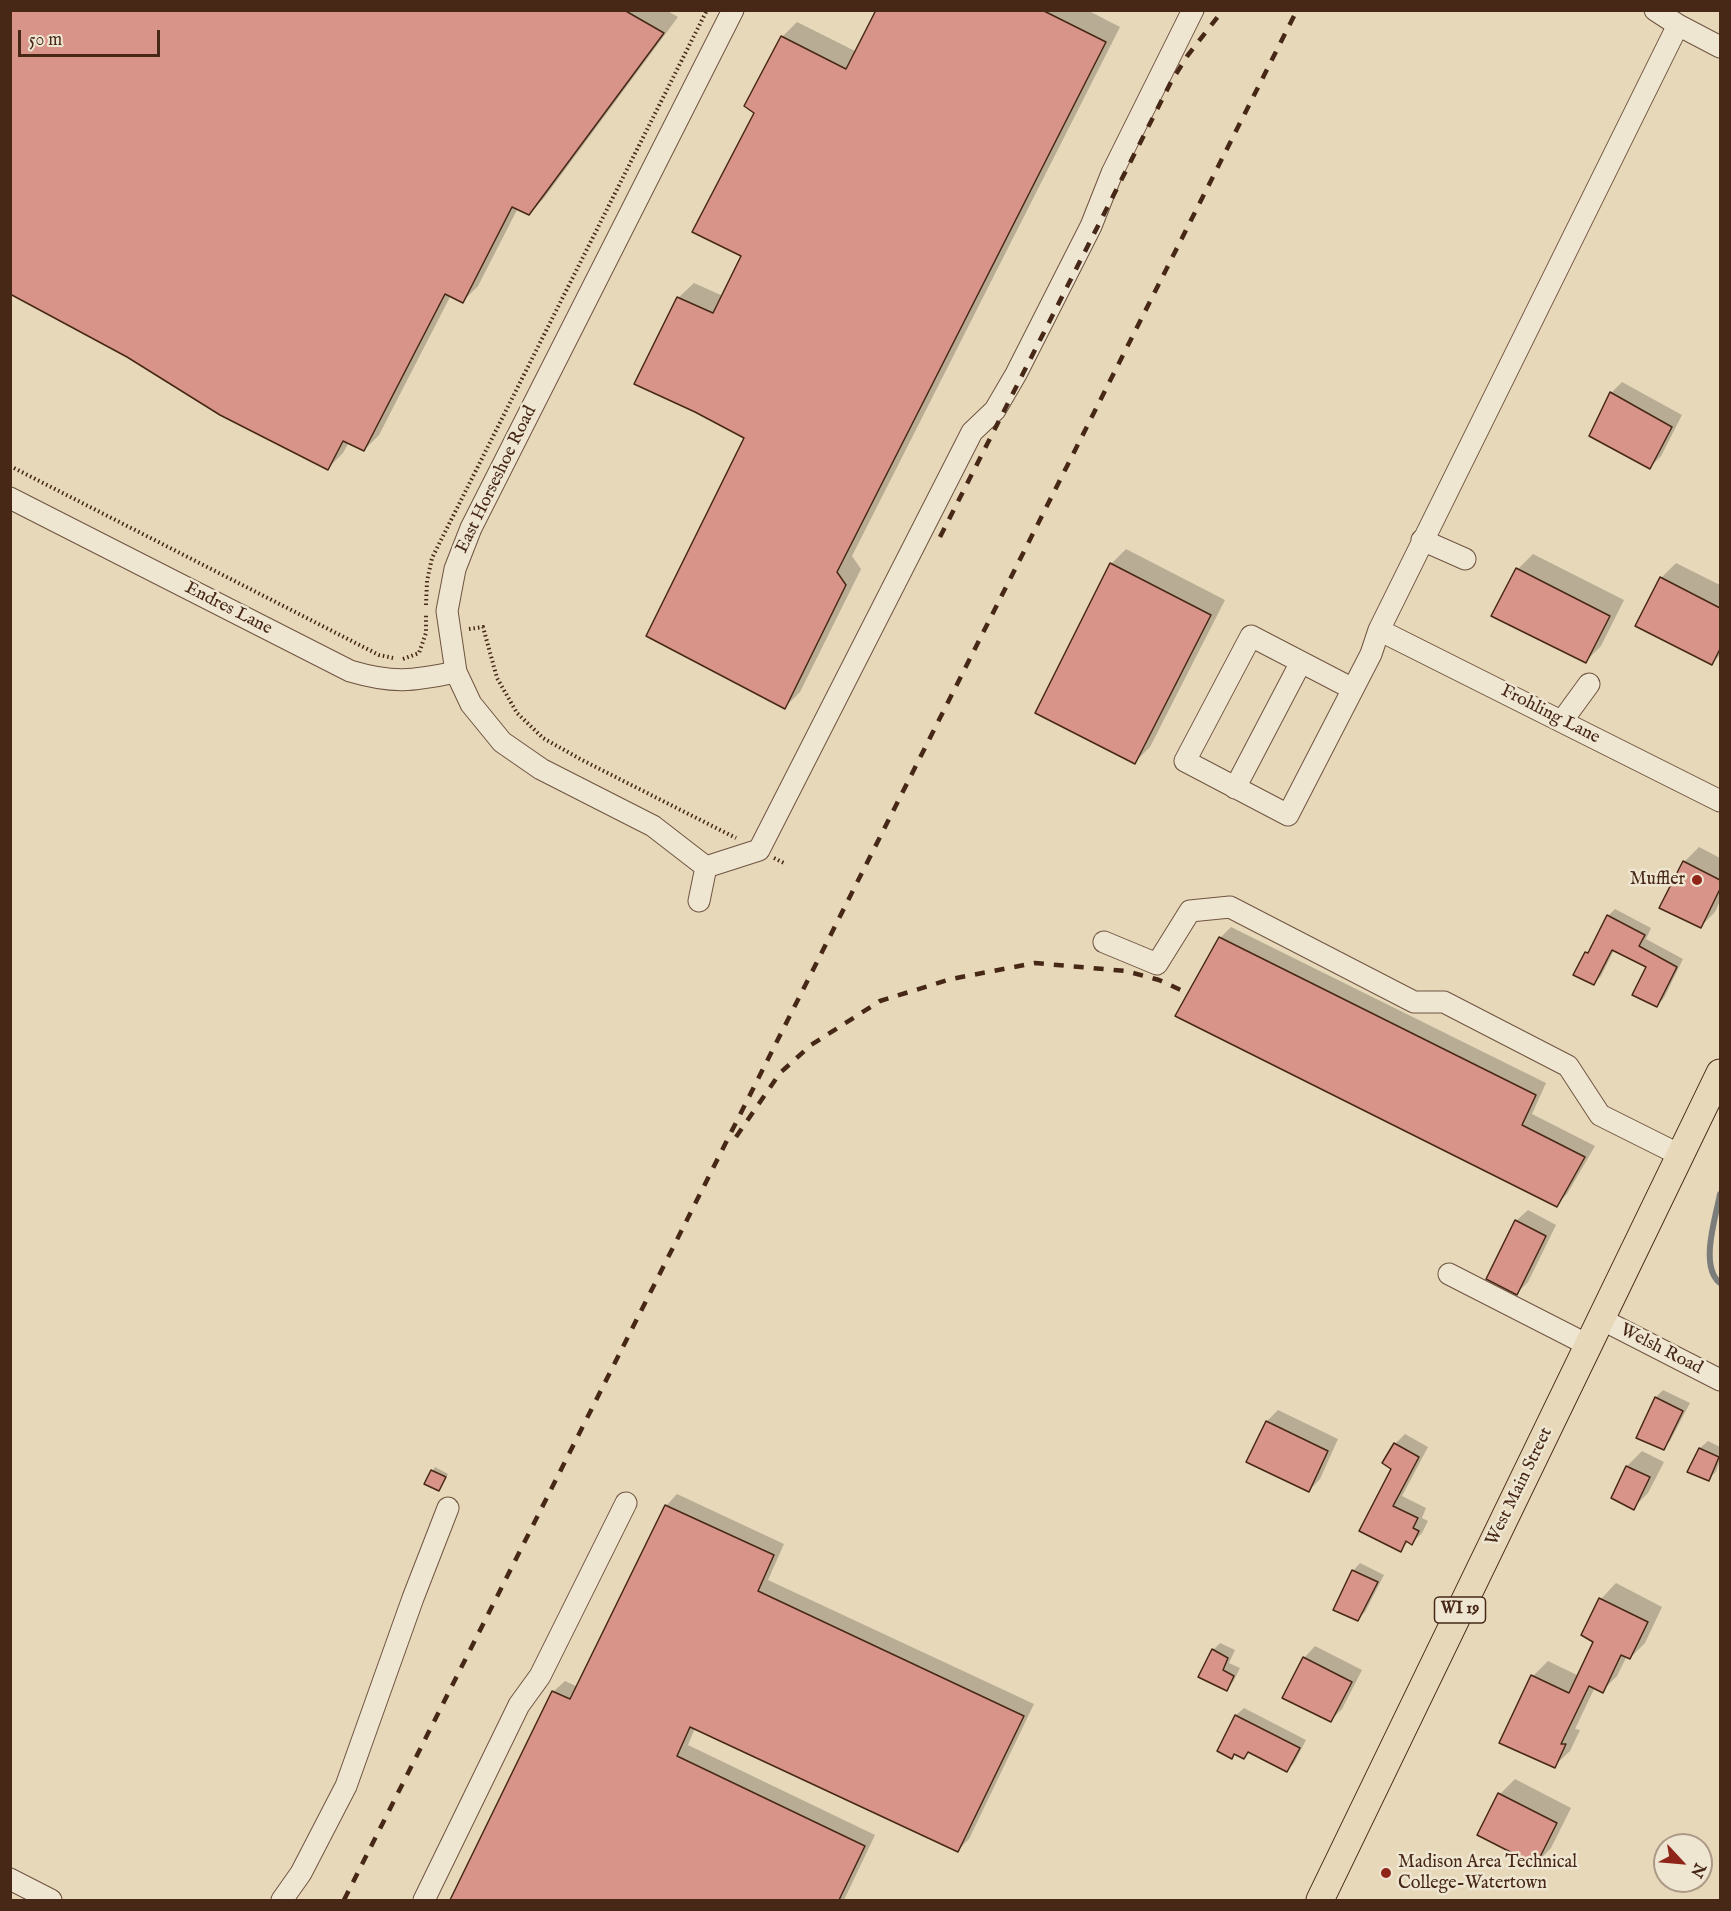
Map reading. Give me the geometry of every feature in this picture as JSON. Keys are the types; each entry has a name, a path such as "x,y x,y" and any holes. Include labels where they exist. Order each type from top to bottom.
{"main road":[{"name":"West Main Street","path":"1320,1900 1720,1073"}],"street":[{"name":"East Horseshoe Road","path":"705,867 653,826 541,769 502,742 471,704 456,672 447,611 455,569 471,528 734,10"},
{"path":"699,901 705,867 759,850 972,432 995,410 1016,374 1091,226 1112,173 1193,10"},
{"path":"1655,10 1677,25 1720,47"},
{"path":"1353,689 1251,636 1185,761 1288,815 1353,689 1371,654 1379,630 1422,540 1677,25"},
{"name":"Endres Lane","path":"10,498 351,671 373,678 395,681 456,672"},
{"path":"1422,540 1465,560"},
{"name":"Frohling Lane","path":"1379,630 1720,801"},
{"path":"1236,788 1301,662"},
{"path":"1562,721 1589,684"},
{"path":"1104,942 1157,964 1190,911 1230,907 1414,1002 1444,1002 1568,1066 1600,1115 1680,1155"},
{"path":"1449,1274 1588,1345"},
{"name":"Welsh Road","path":"1601,1320 1720,1380"},
{"path":"423,1900 519,1705 540,1676 626,1503"},
{"path":"282,1900 301,1873 346,1786 409,1608 448,1508"},
{"path":"10,1879 51,1900"}],"path":[{"path":"10,466 379,655 402,659 419,652 426,633 427,581 432,558 707,10"},
{"path":"450,631 483,627 497,678 517,713 543,738 786,864"}],"building":[{"path":"10,10 624,10 664,33 529,215 512,207 463,303 445,294 364,451 343,441 328,470 220,415 127,357 10,294"},
{"path":"876,10 1042,10 1106,42 837,572 846,585 785,709 646,636 744,438 634,384 677,297 713,313 741,256 692,232 754,113 744,106 781,36 846,69"},
{"path":"1610,392 1672,427 1650,469 1589,436"},
{"path":"1110,563 1211,615 1135,764 1035,713"},
{"path":"1516,568 1610,616 1586,663 1491,616"},
{"path":"1660,577 1720,608 1720,649 1712,665 1635,626"},
{"path":"1683,861 1720,880 1720,889 1701,928 1659,908"},
{"path":"1607,915 1645,935 1639,946 1677,967 1657,1007 1632,995 1646,967 1612,950 1594,985 1573,975 1585,952 1588,953"},
{"path":"1219,937 1536,1095 1522,1125 1585,1157 1557,1207 1175,1016"},
{"path":"1515,1220 1546,1236 1517,1295 1486,1279"},
{"path":"1655,1397 1683,1411 1664,1450 1636,1438"},
{"path":"1266,1421 1328,1451 1309,1492 1246,1462"},
{"path":"1394,1443 1419,1457 1393,1506 1418,1518 1413,1528 1419,1531 1412,1545 1406,1541 1401,1552 1359,1531 1391,1469 1382,1463"},
{"path":"1699,1448 1719,1457 1709,1481 1687,1472"},
{"path":"1626,1466 1650,1477 1634,1510 1611,1498"},
{"path":"431,1470 446,1477 439,1491 424,1484"},
{"path":"665,1505 774,1555 758,1591 1024,1716 958,1852 690,1727 677,1756 865,1846 839,1900 450,1900 552,1691 570,1699"},
{"path":"1352,1570 1378,1582 1358,1621 1333,1610"},
{"path":"1599,1598 1648,1622 1630,1659 1621,1655 1603,1693 1589,1686 1561,1744 1566,1744 1555,1768 1499,1743 1531,1675 1569,1693 1593,1642 1581,1635"},
{"path":"1212,1649 1228,1658 1223,1670 1234,1676 1227,1691 1198,1677"},
{"path":"1303,1657 1352,1682 1331,1722 1282,1698"},
{"path":"1235,1715 1300,1748 1287,1772 1248,1752 1244,1759 1234,1754 1232,1759 1217,1751"},
{"path":"1498,1793 1557,1823 1536,1865 1477,1835"}],"waterway":[{"path":"1720,1194 1710,1253 1714,1275 1720,1283"}],"railway":[{"path":"940,537 1171,82 1188,55 1223,10"},
{"path":"344,1900 1297,10"},
{"path":"736,1137 780,1073 811,1045 880,1001 951,979 1035,963 1126,971 1159,980 1183,991"}],"place":[{"name":"Muffler","path":"1697,880"},
{"name":"Madison Area Technical College-Watertown","path":"1386,1873"}]}
